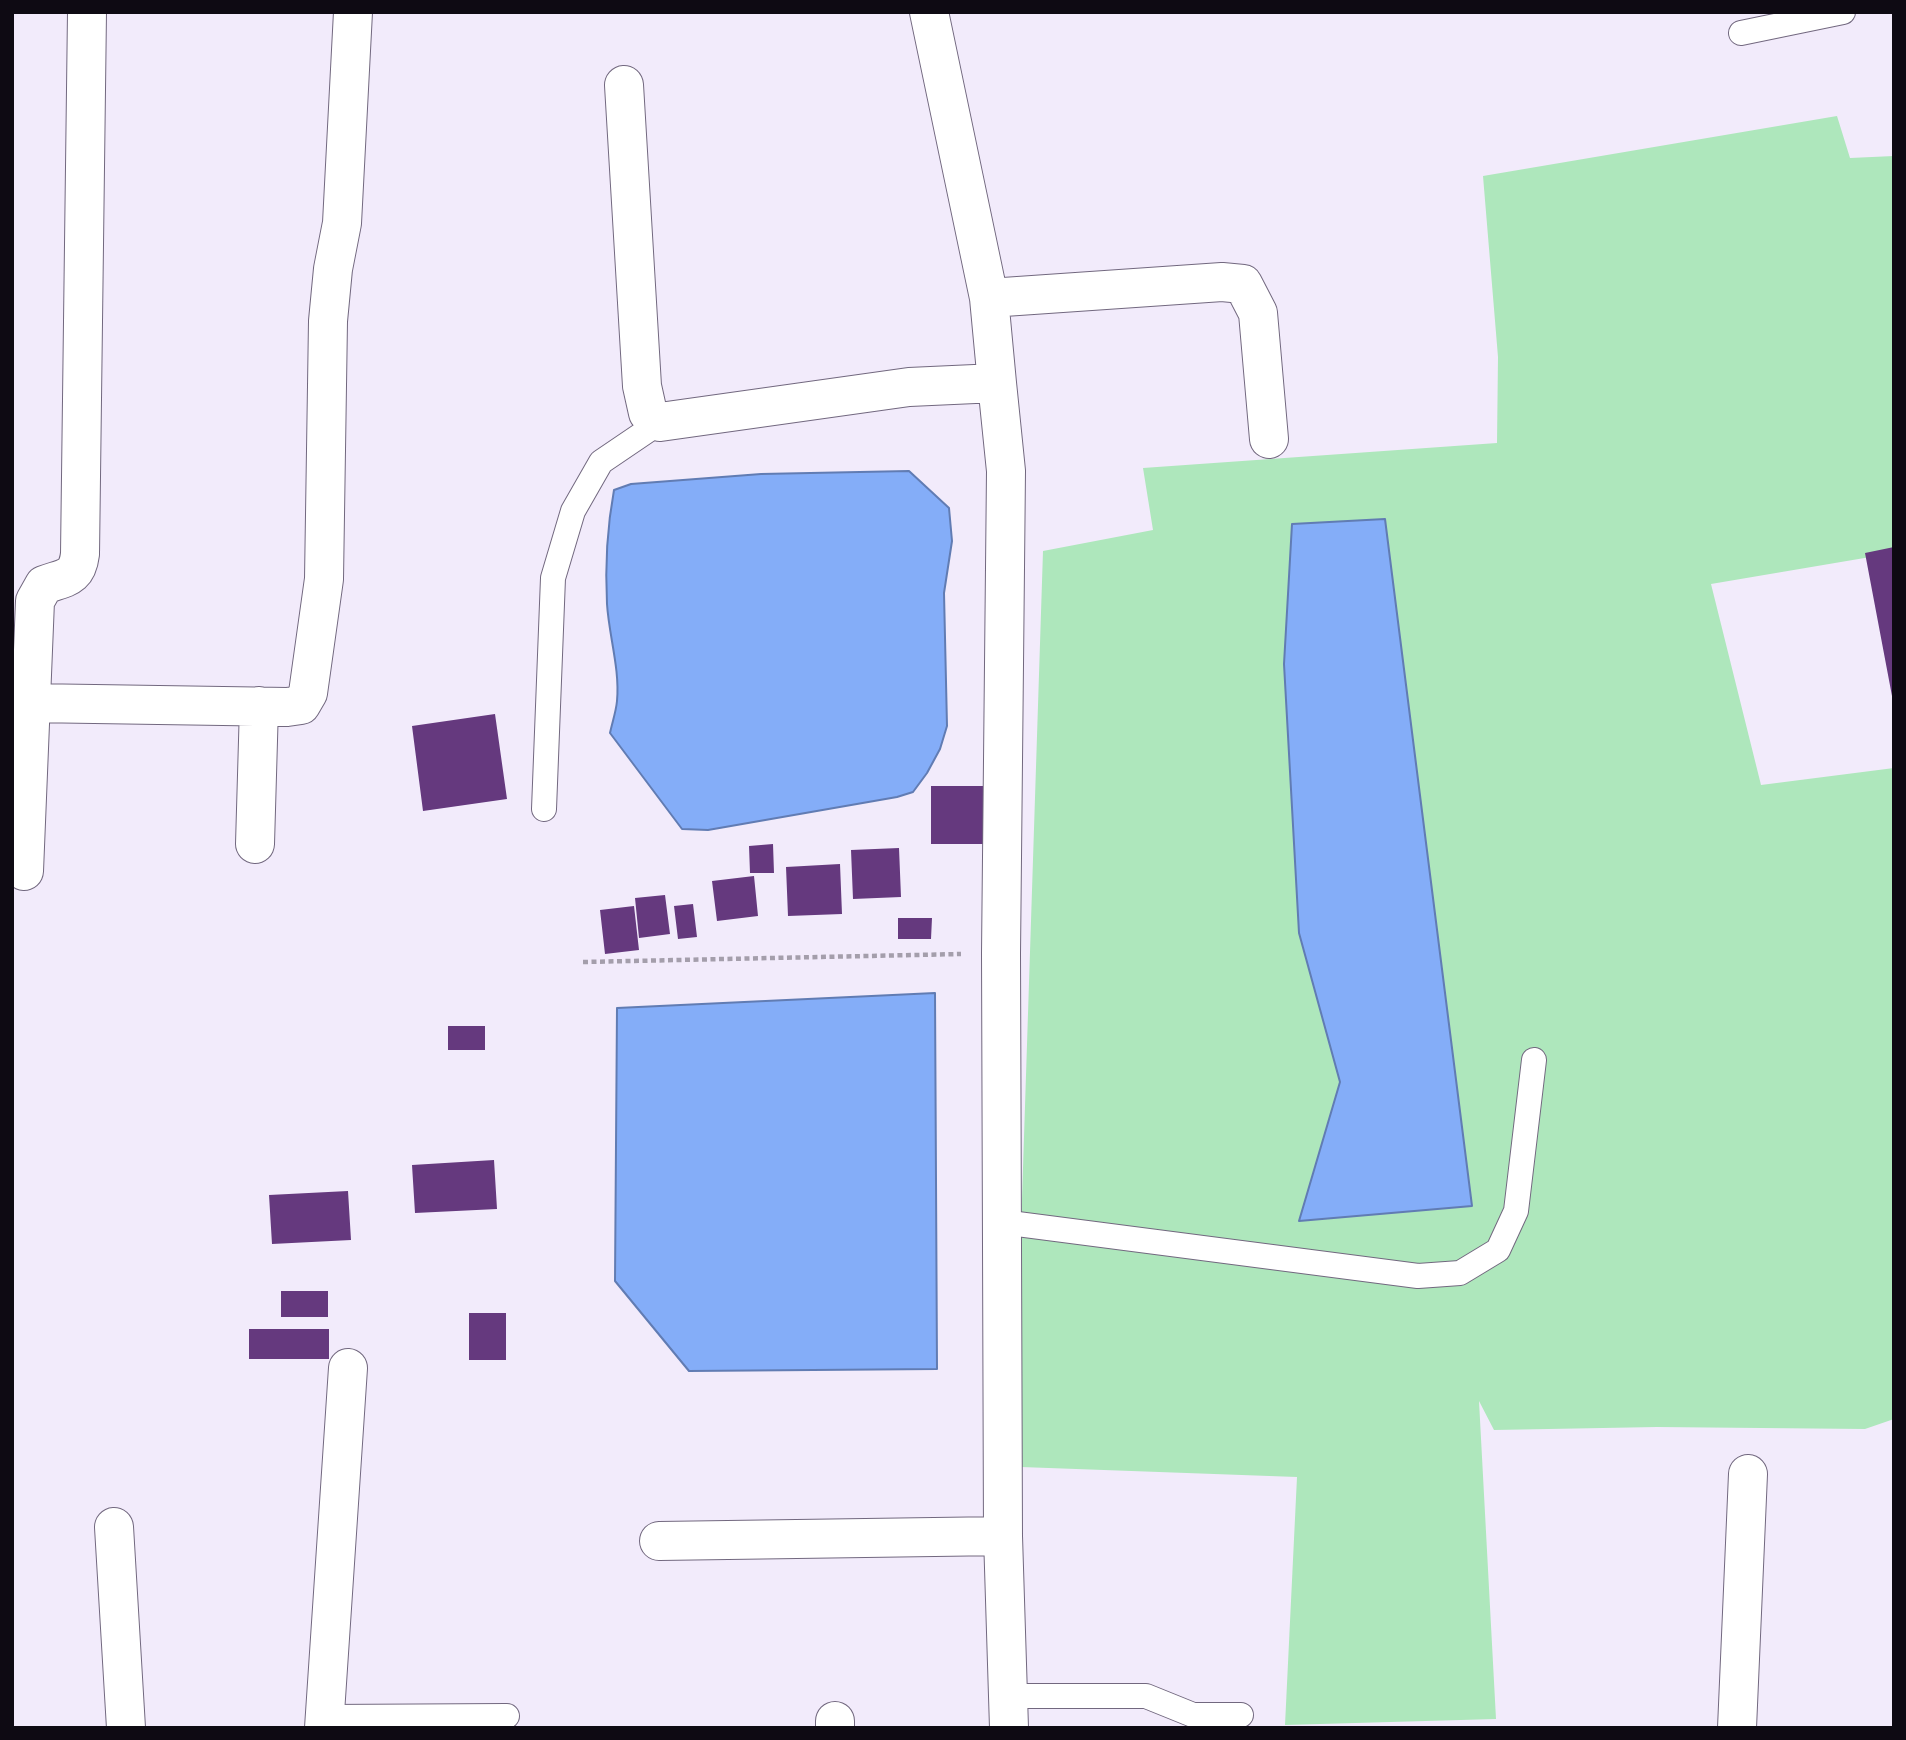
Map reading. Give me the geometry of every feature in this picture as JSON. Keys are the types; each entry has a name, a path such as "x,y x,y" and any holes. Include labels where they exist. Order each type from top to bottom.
{"street":[{"path":"24,871 35,601 44,584 72,576 79,566 80,554 87,12"},
{"path":"30,703 287,707 301,705 308,693 324,579 328,321 333,270 342,223 353,12"},
{"path":"929,12 989,299 1006,471 1000,953 1003,1536 1008,1712"},
{"path":"624,85 642,386 648,413 660,422 909,387 997,383"},
{"path":"989,299 1222,282 1243,284 1258,313 1269,439"},
{"path":"255,844 259,706"},
{"path":"324,1722 348,1368"},
{"path":"1737,1728 1748,1474"},
{"path":"114,1527 126,1728"},
{"path":"659,1541 1003,1536"}],"lane":[{"path":"1741,33 1843,12"},
{"path":"544,809 550,633 556,567 573,511 601,462 660,422"},
{"path":"1002,1222 1418,1276 1460,1273 1498,1250 1516,1211 1534,1059"},
{"path":"1008,1712 1146,1696 1193,1715 1241,1715"},
{"path":"324,1722 508,1716"}],"path":[{"path":"583,962 1000,953"}],"green space":[{"path":"1837,116 1850,158 1894,156 1894,553 1711,584 1761,785 1894,768 1894,1419 1865,1429 1657,1427 1494,1430 1479,1401 1496,1719 1285,1725 1297,1477 1021,1467 1019,1291 1043,551 1153,530 1143,468 1497,443 1498,357 1483,176"}],"water":[{"path":"909,471 949,508 952,541 944,593 947,726 940,749 927,773 913,792 897,797 708,830 682,829 610,733 618,689 606,589 608,532 614,490 631,484 761,474"},
{"path":"1385,519 1472,1206 1299,1221 1340,1082 1299,933 1284,664 1292,524"},
{"path":"935,993 937,1369 689,1371 615,1281 617,1008"}],"building":[{"path":"1894,547 1894,696 1892,696 1865,553"},
{"path":"495,714 507,799 423,811 412,726"},
{"path":"931,786 997,786 997,844 931,844"},
{"path":"773,844 774,873 750,873 749,846"},
{"path":"899,848 901,897 853,899 851,850"},
{"path":"840,864 842,914 788,916 786,867"},
{"path":"754,876 758,916 717,921 712,881"},
{"path":"665,895 670,934 639,938 635,898"},
{"path":"693,904 697,937 678,939 674,906"},
{"path":"634,906 639,950 605,954 600,910"},
{"path":"898,918 932,918 931,939 898,939"},
{"path":"448,1026 485,1026 485,1050 448,1050"},
{"path":"494,1160 497,1209 415,1213 412,1165"},
{"path":"348,1191 351,1240 272,1244 269,1195"},
{"path":"281,1291 328,1291 328,1317 281,1317"},
{"path":"469,1313 506,1313 506,1360 469,1360"},
{"path":"249,1329 329,1329 329,1359 249,1359"}]}
